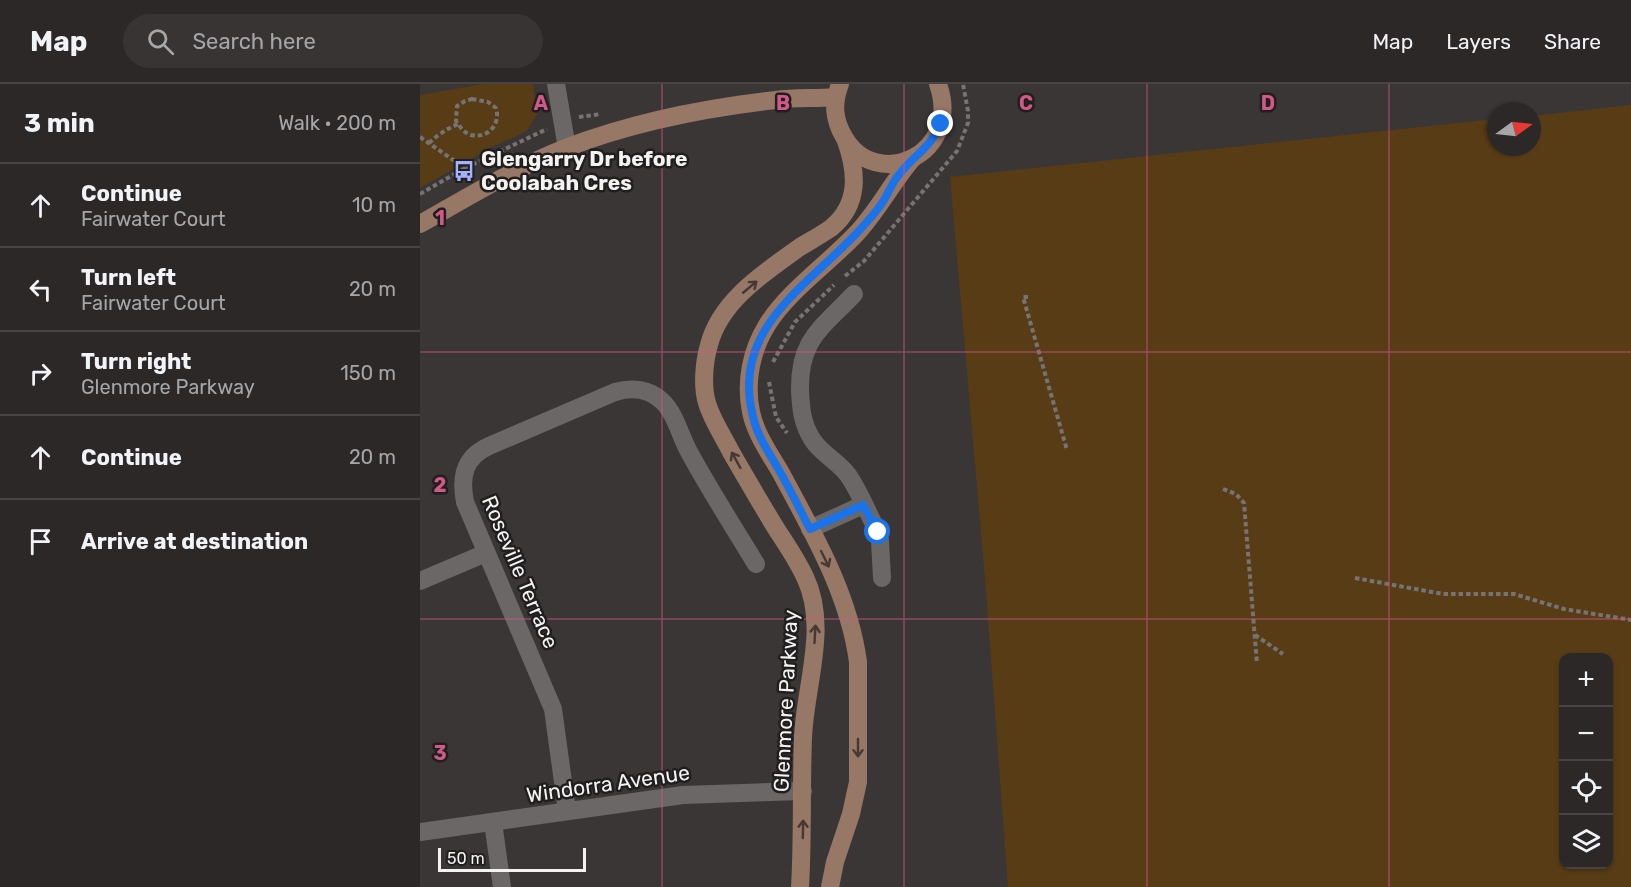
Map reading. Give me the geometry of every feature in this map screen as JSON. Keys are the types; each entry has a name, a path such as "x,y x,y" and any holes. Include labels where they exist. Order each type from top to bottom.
{"main road":[{"path":"846,141 858,154 884,163 899,163 926,150 941,124 943,110 938,84"},
{"path":"420,224 477,191 567,148 634,126 683,114 838,91"},
{"name":"Glenmore Parkway","path":"800,887 804,828 803,736 815,635 813,602 801,568 717,426 707,403 705,370 712,335 731,304 795,251 833,226 846,210 855,178 854,164 834,112 838,91"},
{"path":"830,887 839,845 851,814 858,782 858,662 854,630 810,529 755,427 751,412 749,382 754,351 773,316 864,225 913,158"}],"street":[{"path":"556,84 567,148"},
{"path":"854,294 813,336 805,350 800,371 801,411 813,440 849,477 863,505 880,541 882,578"},
{"name":"Roseville Terrace","path":"567,811 553,709 465,502 462,490 463,471 473,456 489,446 615,392 629,389 647,392 666,405 690,453 756,564"},
{"path":"810,529 863,505"},
{"path":"420,580 486,552"},
{"name":"Windorra Avenue","path":"420,832 683,795 803,791"},
{"path":"493,822 502,887"}],"path":[{"path":"472,99 493,105 498,115 495,127 480,134 471,135 462,130 458,124 457,106 472,99"},
{"path":"429,143 436,136 458,124"},
{"path":"420,194 464,169 550,128"},
{"path":"420,137 464,169 477,191"},
{"path":"1028,297 1023,297 1067,450"},
{"path":"1223,489 1236,494 1244,503 1257,664"},
{"path":"1355,578 1443,594 1514,594 1564,609 1631,620"},
{"path":"1255,635 1283,654"}],"shaded area":[{"path":"483,84 533,84 537,114 527,131 492,147 420,188 420,95"},
{"path":"1631,105 1631,887 1008,887 985,579 950,177 1487,120 1487,156 1541,156 1541,115"}],"place":[{"name":"Glengarry Dr before Coolabah Cres","path":"464,171"}],"route":[{"path":"878,532 863,505 810,529 755,427 751,412 750,368 760,337 773,316 874,214 897,177 913,158 926,150 941,124"}]}
